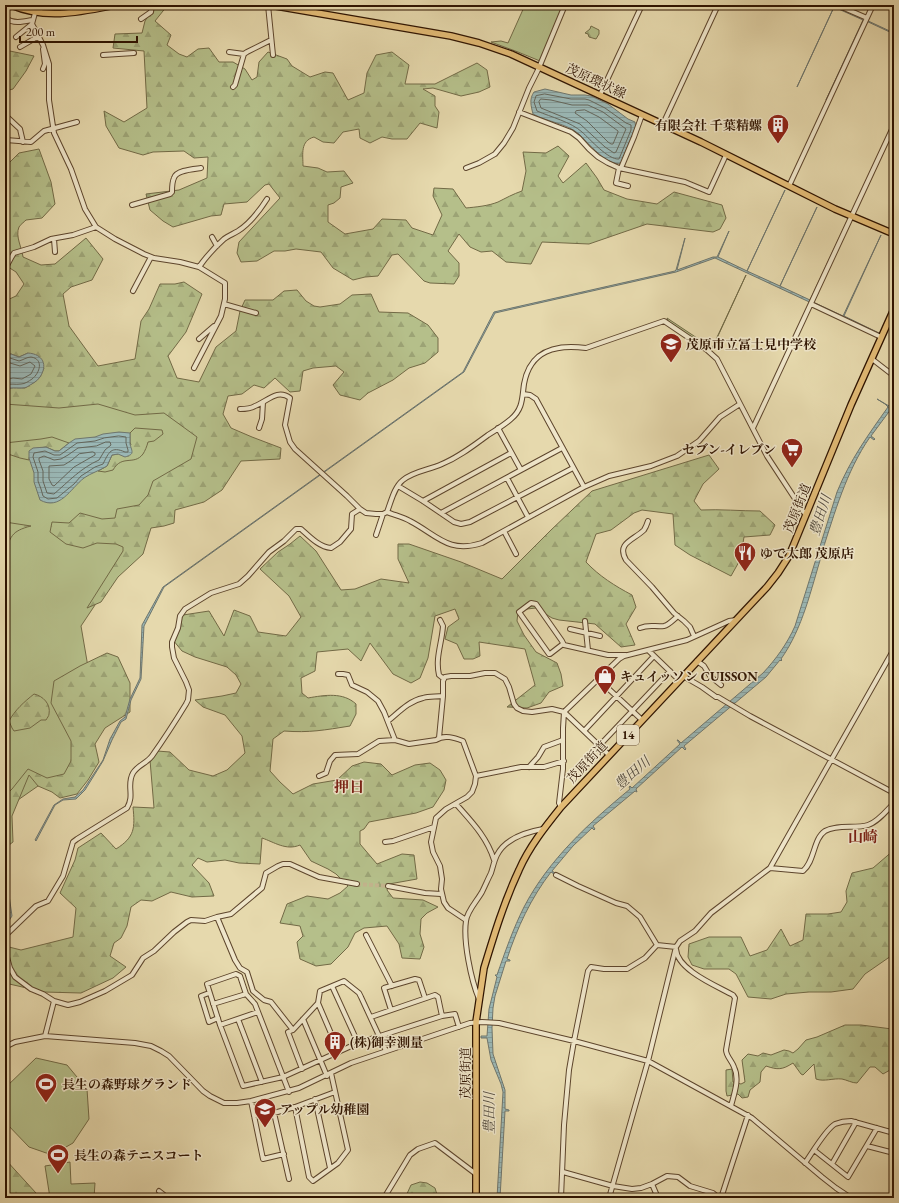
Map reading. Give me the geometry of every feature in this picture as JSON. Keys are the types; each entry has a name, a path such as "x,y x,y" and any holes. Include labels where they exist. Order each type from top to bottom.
{"main road":[{"path":"11,5 35,12 62,14 116,5"},
{"name":"茂原環状線","path":"269,5 451,36 488,46 540,66 726,154 852,217 894,234"},
{"name":"茂原街道","path":"476,1198 480,998 484,968 504,908 519,870 543,829 561,807 767,587 778,573 789,556 797,538 805,514 851,405 894,309"}],"street":[{"path":"141,19 151,12 152,5"},
{"path":"269,5 273,55"},
{"path":"466,168 495,154 504,144 513,128 565,5"},
{"path":"600,95 642,5"},
{"path":"663,124 718,5"},
{"path":"837,5 867,18"},
{"path":"789,186 873,5"},
{"path":"16,37 32,22 35,12"},
{"path":"5,18 16,22 32,22"},
{"path":"32,22 43,45 49,64 49,100 54,129 71,169 85,209 96,228 151,257 199,267 225,283 224,304 221,316 194,368"},
{"path":"20,48 39,36"},
{"path":"233,87 236,85 244,54 271,40"},
{"path":"42,69 45,64 43,45"},
{"path":"229,52 244,54"},
{"path":"103,56 134,53"},
{"path":"519,112 571,132 598,157 608,163 620,168 685,182 709,192 726,154"},
{"path":"5,115 20,129 23,142"},
{"path":"628,186 616,183 620,168 642,115"},
{"path":"6,140 31,142 41,133 77,122"},
{"path":"753,428 892,132 894,124"},
{"path":"132,205 170,194 172,192 175,175 184,171 201,168"},
{"path":"199,267 205,258 225,238 238,231 255,215 267,199"},
{"path":"5,269 14,253 54,239 96,228"},
{"path":"212,237 217,246"},
{"path":"54,239 55,252"},
{"path":"133,291 151,257"},
{"path":"224,304 256,313"},
{"path":"811,304 881,337"},
{"path":"376,535 385,513 402,480 411,474 452,459 512,419 522,403 525,382 530,365 542,352 568,347 586,348 664,322 711,353 722,368 770,461 805,514"},
{"path":"199,339 217,323"},
{"path":"872,359 894,376"},
{"path":"523,394 530,395 536,399 584,487"},
{"path":"240,409 254,407 270,397 284,395 290,398 285,425 290,442 360,509 366,513 385,513 410,520 443,542 458,546 472,546 504,531 584,487 609,476 651,466 677,456 699,441 720,417 740,404"},
{"path":"259,428 262,419 263,402"},
{"path":"498,428 521,470"},
{"path":"440,513 562,448"},
{"path":"423,501 511,453"},
{"path":"398,486 454,522 461,524 470,522 573,468"},
{"path":"507,478 528,517"},
{"path":"5,938 8,932 36,906 48,900 63,876 73,842 127,808 132,798 130,785 133,773 140,765 150,758 167,736 188,700 189,690 174,658 172,647 172,642 182,613 211,593 239,584 269,552 296,529 302,530 310,538 326,547 331,548 335,546 350,529 352,514 360,509"},
{"path":"648,521 644,530 625,544 623,552 624,556 674,613 690,627 694,636"},
{"path":"504,531 516,554"},
{"path":"563,644 549,654 519,612 532,603 536,604 564,645 608,655 628,655"},
{"path":"640,628 650,625 664,626 678,616"},
{"path":"440,620 443,626 438,657 439,675 444,678 451,676 470,676 495,673 505,679 514,704 517,708 532,712 552,709 564,712 609,755"},
{"path":"561,807 559,802 564,761 564,712 619,659 628,655 675,644 729,621 736,620"},
{"path":"585,621 588,650"},
{"path":"570,629 600,636"},
{"path":"609,1198 648,1061 676,947 680,941 695,932 711,913 770,868 894,648"},
{"path":"648,650 670,671 681,678 702,687 716,697 894,793"},
{"path":"584,731 654,656"},
{"path":"697,661 704,666 710,676 721,685"},
{"path":"599,746 670,671"},
{"path":"338,674 348,675 352,685 367,692 378,701 395,740"},
{"path":"439,738 444,678"},
{"path":"598,679 642,720"},
{"path":"388,721 408,704 416,700 424,697 443,696"},
{"path":"319,776 326,773 330,761 335,755 358,754 379,741 395,740 409,744 436,740 439,738 453,737 463,741 476,776 472,792 467,797 440,813 436,818 431,842 433,852 440,866 442,879 441,894 444,902 448,908 466,920"},
{"path":"529,767 544,747 563,740"},
{"path":"476,776 522,767 540,768 564,761"},
{"path":"770,868 803,871 807,868 811,860 819,836 833,828 869,825 876,821 894,803"},
{"path":"456,804 483,836 488,844 494,860"},
{"path":"385,842 393,841 434,827"},
{"path":"480,998 475,989 468,961 466,920 491,872 494,860 498,853 508,843 524,834 543,829"},
{"path":"5,950 14,977 54,1002 68,1005 80,1002 105,991 132,975 142,958 154,952 174,932 187,922 191,920 205,922 217,917 231,914 262,888 266,873 278,866 290,864 319,876 356,884"},
{"path":"556,875 616,903 627,906 640,916 657,945"},
{"path":"388,886 425,893 441,894"},
{"path":"217,917 235,960 240,968 247,972 253,991 264,1000 271,1002 293,1030"},
{"path":"366,935 392,986"},
{"path":"657,945 676,947"},
{"path":"561,1198 564,1125 569,1070 588,971 591,967 604,969 627,968 645,958 657,945"},
{"path":"676,947 676,954 694,973 735,998 726,1050 726,1053 737,1075 731,1106"},
{"path":"289,1092 283,1077 255,1004 246,994 240,976 236,974 207,984 220,1025 243,1086 283,1077 358,1043 442,1016 455,1014 459,1028"},
{"path":"391,1010 384,988 415,979 419,980 425,998"},
{"path":"339,1052 318,1003 320,991 344,981 359,993 386,1051"},
{"path":"332,986 358,1043"},
{"path":"209,993 200,996 209,1022 218,1018"},
{"path":"213,1004 246,994"},
{"path":"371,1017 435,994 438,998 442,1016"},
{"path":"45,1036 54,1002"},
{"path":"302,1069 288,1032 293,1030 318,1003"},
{"path":"220,1025 258,1012"},
{"path":"238,1019 262,1082"},
{"path":"303,1019 327,1076"},
{"path":"5,1047 16,1042 45,1036 135,1043 151,1046 161,1050 169,1056 203,1091 210,1096 224,1103 237,1103 289,1092 332,1074 352,1063 459,1028 479,1022 499,1023 648,1061 748,1115 836,1188 851,1198"},
{"path":"294,1107 309,1177 313,1181 338,1163 348,1150 332,1074"},
{"path":"254,1116 294,1107 335,1092"},
{"path":"315,1099 330,1168"},
{"path":"250,1101 262,1159 284,1154"},
{"path":"274,1112 289,1180"},
{"path":"563,1172 613,1186 632,1188 641,1188 667,1176 678,1177 690,1186 713,1193 720,1198 748,1115"},
{"path":"805,1163 831,1127 836,1124 845,1121 856,1122 894,1133"},
{"path":"832,1164 856,1122"},
{"path":"814,1150 848,1176 877,1128"},
{"path":"384,1198 410,1155 418,1149 435,1143 476,1174"},
{"path":"867,1146 894,1153"},
{"path":"652,1184 658,1198"},
{"path":"159,1191 168,1198"}],"green space":[{"path":"155,5 167,6 155,21 171,35 167,45 179,54 187,57 198,49 209,48 219,62 233,62 245,69 252,80 257,77 259,62 268,52 287,59 292,66 310,77 325,72 333,73 348,100 364,93 367,73 376,55 392,52 409,65 405,84 435,84 477,63 487,70 490,87 479,92 461,96 433,88 423,89 435,96 435,106 439,112 437,128 420,123 407,139 382,137 370,143 360,138 359,129 343,132 334,143 323,142 314,137 306,142 303,148 303,166 318,168 327,172 344,171 353,183 341,187 340,198 334,203 328,205 328,222 345,234 373,229 382,219 406,220 412,228 433,235 442,215 433,196 434,188 453,189 466,208 498,202 522,191 526,171 523,152 546,153 558,146 569,156 558,176 563,183 586,163 604,190 627,199 657,204 674,192 722,205 726,218 720,229 713,232 647,224 589,244 542,242 531,264 506,262 492,251 481,252 470,247 459,234 448,251 459,263 459,276 454,284 430,283 424,281 398,254 392,255 378,276 353,280 333,268 321,252 296,249 274,251 257,261 241,262 237,253 239,242 280,198 269,184 265,185 247,202 224,204 221,215 211,216 173,227 150,210 146,194 179,190 207,178 208,157 194,158 184,151 153,152 143,155 119,148 106,126 104,111 124,122 147,108 144,51 113,48 115,34 142,33 145,21"},
{"path":"525,5 564,5 540,61 491,42 501,41 508,43"},
{"path":"591,26 599,30 599,34 596,39 589,37 588,34 585,33"},
{"path":"5,50 34,56 26,71 13,89 5,91"},
{"path":"39,149 51,182 55,204 42,218 26,220 19,227 18,238 23,257 41,265 55,264 86,238 103,259 92,280 71,287 63,294 69,326 98,366 135,359 141,321 149,309 160,284 175,284 184,282 202,294 186,332 168,356 177,378 199,382 216,347 236,331 240,311 245,300 273,300 284,291 297,290 306,301 314,306 320,307 340,304 352,295 371,294 379,312 408,313 428,325 438,338 438,352 425,363 409,368 393,380 368,393 360,400 340,395 333,385 344,372 336,366 313,368 303,371 300,391 290,392 275,378 264,388 254,385 242,394 228,396 223,414 231,428 281,448 280,459 241,461 222,490 204,502 175,510 174,523 151,528 143,554 118,577 101,602 87,608 123,551 123,547 116,544 97,543 83,548 66,544 50,532 52,522 69,523 80,513 102,519 115,518 117,509 139,505 148,495 153,481 191,459 197,437 164,413 135,415 98,404 59,408 5,404 5,390 13,387 25,388 40,377 44,368 28,353 19,357 11,354 5,355 5,301 16,296 24,284 16,272 5,265 5,167 19,153"},
{"path":"746,275 712,349 710,350 668,321 667,318 712,348"},
{"path":"5,351 28,353 164,407 204,437 197,459 129,554 81,626 88,667 68,778 38,786 5,809"},
{"path":"135,428 162,430 163,434 154,441 148,442 144,453 136,459 120,462 113,470 105,472 98,471 107,466 112,455 118,454 131,445 130,433"},
{"path":"52,437 69,443 59,451 46,447 33,449 29,460 5,453 5,443"},
{"path":"709,455 719,469 703,484 694,501 701,510 760,511 775,525 770,535 744,537 740,560 731,576 690,555 675,545 673,514 642,510 634,513 611,530 596,534 586,562 596,572 632,595 636,607 626,624 635,645 621,647 595,624 559,620 552,618 536,608 518,612 517,621 524,635 536,652 557,663 561,674 563,686 549,692 541,703 527,708 507,707 535,685 525,649 479,642 480,656 473,659 464,659 457,644 445,639 448,627 459,619 455,609 435,616 428,658 420,678 411,683 393,674 370,643 361,661 348,649 317,652 315,671 301,678 302,693 308,698 327,695 340,696 351,700 356,704 356,714 350,726 325,730 293,732 284,731 273,739 270,771 293,794 313,784 337,780 352,766 364,762 381,764 392,775 415,765 430,763 440,770 446,780 444,790 433,807 416,813 369,822 364,829 360,831 360,844 377,864 402,854 414,855 417,879 389,884 387,890 393,898 423,900 438,907 427,913 421,919 420,934 424,947 420,959 402,958 399,944 387,926 364,928 355,933 348,947 331,964 316,966 300,959 297,942 303,936 300,926 280,923 287,904 307,896 328,899 340,893 348,886 336,874 311,861 300,845 290,847 276,844 262,838 260,864 239,863 225,860 207,862 198,858 192,865 209,883 214,896 192,897 171,892 152,901 141,900 131,907 127,926 121,938 114,943 110,956 126,967 113,978 81,993 44,992 5,983 5,951 9,947 21,950 73,937 76,908 60,893 75,860 78,848 101,833 116,849 130,836 134,826 133,807 154,808 150,760 157,751 170,752 189,770 213,776 227,770 245,753 242,736 225,715 203,707 195,700 236,693 241,684 236,675 227,667 195,657 182,651 173,640 176,628 183,615 209,611 224,636 234,610 250,616 258,632 286,636 301,617 289,596 260,569 278,552 300,536 316,551 341,590 355,589 381,579 409,583 398,559 398,544 409,544 461,562 502,579 592,491"},
{"path":"5,522 31,526 19,530 12,536 5,555"},
{"path":"107,653 118,657 130,683 130,712 105,728 95,744 99,762 77,794 60,798 52,792 38,786 29,775 12,816 13,842 5,848 5,796 28,769 47,778 64,774 71,761 71,741 51,703 54,681"},
{"path":"34,694 46,701 49,707 49,715 46,720 41,720 30,728 14,731 9,721 20,706"},
{"path":"894,850 894,956 891,956 865,974 853,989 831,992 786,994 771,999 748,997 736,974 729,969 704,969 692,965 688,957 689,944 709,937 741,937 750,956 767,950 781,929 790,946 803,940 806,914 828,914 841,912 847,902 846,891 852,873 873,868"},
{"path":"845,1025 861,1025 894,1030 894,1066 883,1074 875,1067 870,1067 857,1083 853,1083 842,1079 816,1079 814,1064 803,1075 793,1063 780,1069 766,1066 761,1072 760,1082 750,1090 748,1097 742,1098 738,1094 727,1096 726,1070 732,1069 733,1082 741,1084 745,1082 742,1060 748,1054 758,1056 763,1053 771,1055 784,1050 793,1053 806,1040"},
{"name":"長生の森野球グランド","path":"36,1058 67,1065 87,1089 89,1119 73,1143 52,1155 29,1147 5,1122 5,1088"},
{"path":"5,1159 36,1193 38,1198 5,1198"},
{"name":"長生の森テニスコート","path":"70,1162 71,1184 95,1183 94,1198 50,1198 45,1166"},
{"path":"420,1182 427,1183 435,1188 438,1198 405,1198 411,1185"}],"water":[{"path":"831,5 834,5 894,34 864,20 826,100 863,20"},
{"path":"545,89 571,95 591,96 608,104 628,119 635,122 636,129 621,163 616,164 610,162 574,130 533,114 531,97 534,92"},
{"path":"847,221 813,302 843,316 881,235 844,316 879,333 878,334 715,258 676,272 495,313 464,372 164,587 144,626 141,679 131,700 126,719 121,722 103,761 85,790 76,799 63,800 55,805 36,841 35,840 54,805 63,799 75,797 83,790 103,760 110,739 120,721 125,717 130,699 140,678 142,625 163,587 463,372 494,312 675,271 685,238 677,270 713,257 717,257 729,231 718,257 810,300"},
{"path":"28,353 37,355 43,361 44,368 40,377 36,382 27,387 5,390 5,355 11,354 19,357"},
{"path":"877,399 889,406 894,399 894,405 871,436 875,439 874,440 870,437 854,464 837,507 822,552 826,555 822,554 801,621 789,647 781,659 782,660 780,660 766,677 684,746 686,749 685,750 682,747 636,789 637,792 635,791 593,826 595,829 594,830 592,828 573,846 552,871 555,873 554,874 551,872 537,892 525,914 507,959 510,961 506,961 495,996 493,1008 493,1054 505,1090 505,1109 509,1110 505,1111 500,1198 497,1198 503,1092 491,1060 487,1038 481,1038 481,1036 487,1036 489,1009 497,977 495,975 497,975 520,915 545,873 571,843 630,789 630,786 632,788 680,744 677,740 681,743 763,673 781,651 795,626 842,480 860,448 888,407"},
{"path":"119,432 130,433 132,454 125,457 118,454 112,455 107,466 84,478 59,501 47,503 40,500 34,482 34,473 29,458 29,451 33,448 46,447 59,451 75,439"},
{"path":"8,888 12,916 5,927 5,889"}],"tunnel":[{"path":"357,884 388,886"}],"place":[{"name":"有限会社 千葉精螺","path":"778,144"},
{"name":"茂原市立冨士見中学校","path":"671,364"},
{"name":"セブン-イレブン","path":"792,468"},
{"name":"ゆで太郎 茂原店","path":"745,572"},
{"name":"キュイッソン CUISSON","path":"605,696"},
{"name":"(株)御幸測量","path":"335,1062"},
{"name":"長生の森野球グランド","path":"46,1104"},
{"name":"アップル幼稚園","path":"265,1128"},
{"name":"長生の森テニスコート","path":"58,1174"}],"district":[{"name":"押日","path":"349,786"},
{"name":"山崎","path":"863,836"}],"water label":[{"name":"豊田川","path":"820,515"},
{"name":"豊田川","path":"632,773"},
{"name":"豊田川","path":"489,1113"}]}
